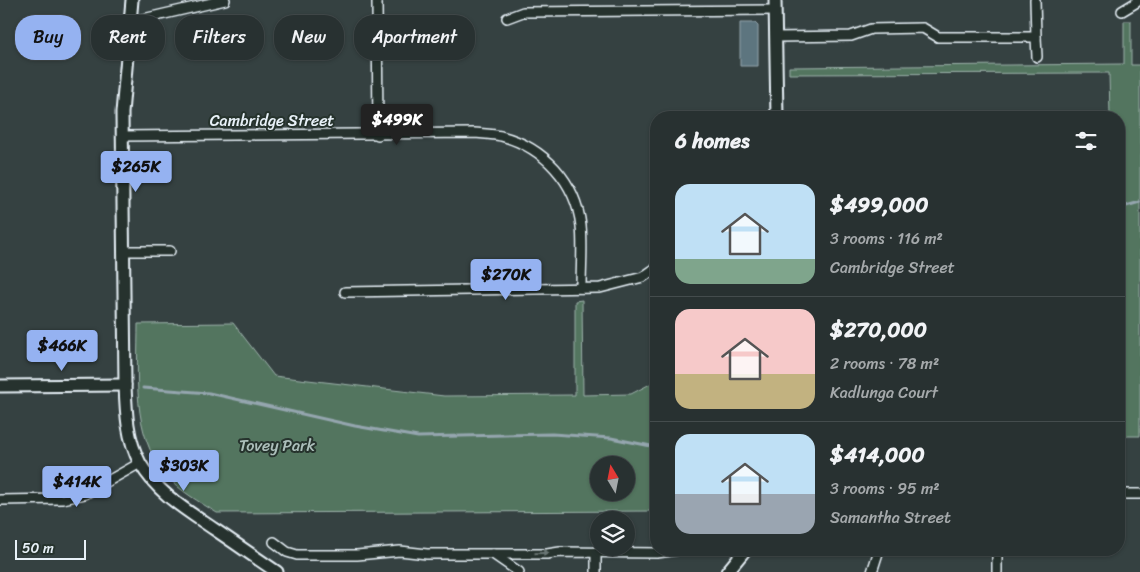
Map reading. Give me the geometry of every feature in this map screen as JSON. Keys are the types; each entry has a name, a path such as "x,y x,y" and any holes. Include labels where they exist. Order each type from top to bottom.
{"street":[{"path":"131,15 132,0"},
{"path":"160,15 225,0"},
{"path":"377,0 378,134"},
{"path":"1035,0 1037,57"},
{"path":"1122,11 1138,1"},
{"path":"507,18 523,12 775,5 777,111"},
{"path":"776,37 851,36 871,29 922,28 938,37 1036,37"},
{"path":"127,60 122,136 125,385 126,412 130,437 140,463 152,480 169,498 277,572"},
{"name":"Cambridge Street","path":"122,136 474,133 501,136 526,145 545,158 562,176 575,199 581,226 581,288"},
{"path":"124,250 170,251"},
{"path":"345,292 600,288 642,277 650,272"},
{"path":"0,386 125,385"},
{"path":"0,500 63,499 84,494 140,463"},
{"path":"1125,494 1140,494"},
{"path":"274,542 287,552 297,554 357,555 400,551 427,554 590,552"},
{"path":"635,553 650,553"},
{"path":"493,554 519,572"},
{"path":"596,556 596,572"},
{"path":"727,572 740,556"},
{"path":"872,572 877,556"},
{"path":"997,556 997,572"}],"green space":[{"path":"1124,21 1131,21 1131,65 1140,65 1140,436 1125,436 1125,111 1110,111 1109,73 789,74 789,67 1124,64"},
{"name":"Tovey Park","path":"582,300 583,395 631,394 650,384 650,511 217,513 190,496 165,474 154,458 146,440 139,402 138,324 233,323 274,376 444,396 575,395 575,301"}],"water":[{"path":"740,23 755,23 758,26 758,66 740,66"}],"waterway":[{"path":"1125,206 1140,202"},
{"path":"143,388 209,393 355,426 418,437 552,434 611,438 650,446"}]}
